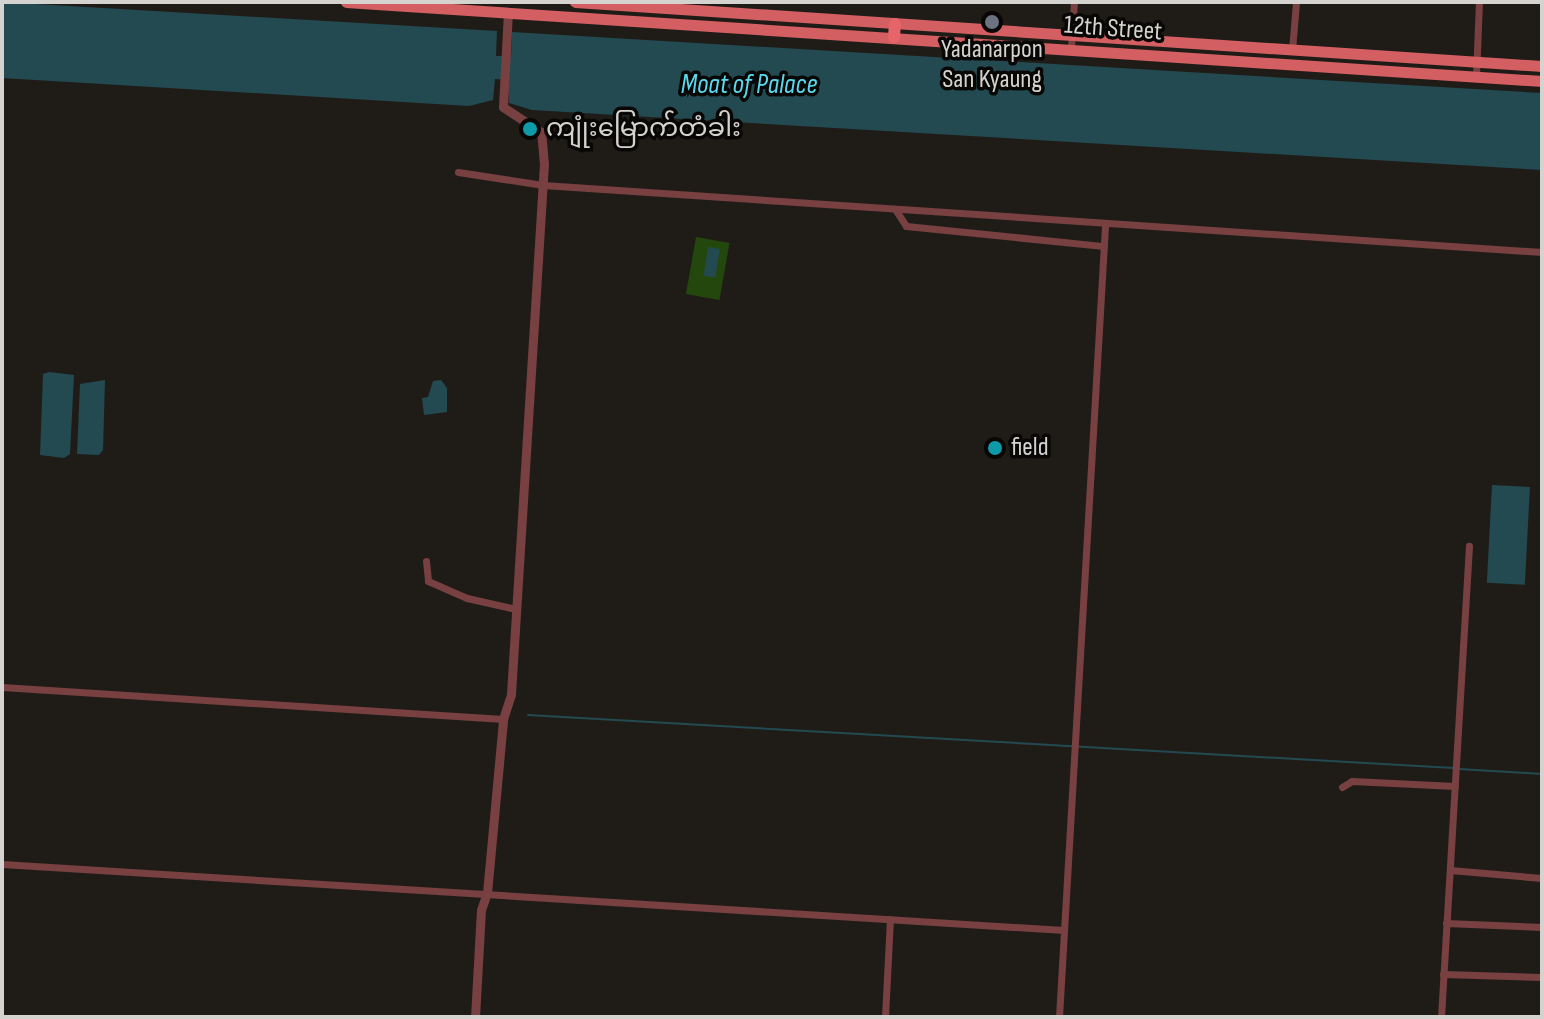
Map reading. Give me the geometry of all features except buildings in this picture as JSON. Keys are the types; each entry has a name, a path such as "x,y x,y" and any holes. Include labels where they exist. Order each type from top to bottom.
{"main road":[{"name":"12th Street","path":"346,2 895,30 1542,81"},
{"name":"12th Street","path":"575,2 759,8 895,30"},
{"name":"12th Street","path":"1071,42 1292,50 1542,66"}],"street":[{"path":"1071,42 1074,2"},
{"path":"1292,50 1296,2"},
{"path":"1476,76 1479,3"},
{"path":"475,1017 481,910 487,893 503,719 511,694 543,185 541,132 511,117 503,105 504,12"},
{"path":"458,172 543,185 1105,226 1542,252"},
{"path":"895,209 906,226 1104,246"},
{"path":"975,232 976,215"},
{"path":"1059,1017 1105,226"},
{"path":"1441,1017 1469,546"},
{"path":"426,561 428,581 467,598 516,609"},
{"path":"2,687 503,719"},
{"path":"1342,787 1352,781 1455,786"},
{"path":"2,864 1064,930"},
{"path":"1450,870 1542,878"},
{"path":"885,1017 890,919"},
{"path":"1446,923 1542,927"},
{"path":"1443,974 1542,977"}],"green space":[{"path":"696,237 729,243 719,300 686,294"}],"water":[{"name":"Moat of Palace","path":"2,2 497,31 496,56 511,56 512,32 1542,93 1542,170 532,110 509,103 509,80 495,79 493,100 469,106 2,78"},
{"path":"708,247 720,249 715,278 703,276"},
{"path":"43,374 74,375 70,454 64,458 40,455"},
{"path":"105,380 103,450 99,455 77,454 80,384"},
{"path":"441,380 447,388 447,412 424,415 422,398 428,397 433,381"},
{"path":"1492,485 1530,487 1525,585 1487,583"}],"waterway":[{"path":"528,715 1453,768"},
{"path":"1459,769 1542,774"}],"place":[{"name":"Yadanarpon San Kyaung","path":"992,22"},
{"name":"ကျုံးမြောက်တံခါး","path":"530,129"},
{"name":"field","path":"995,448"}]}
